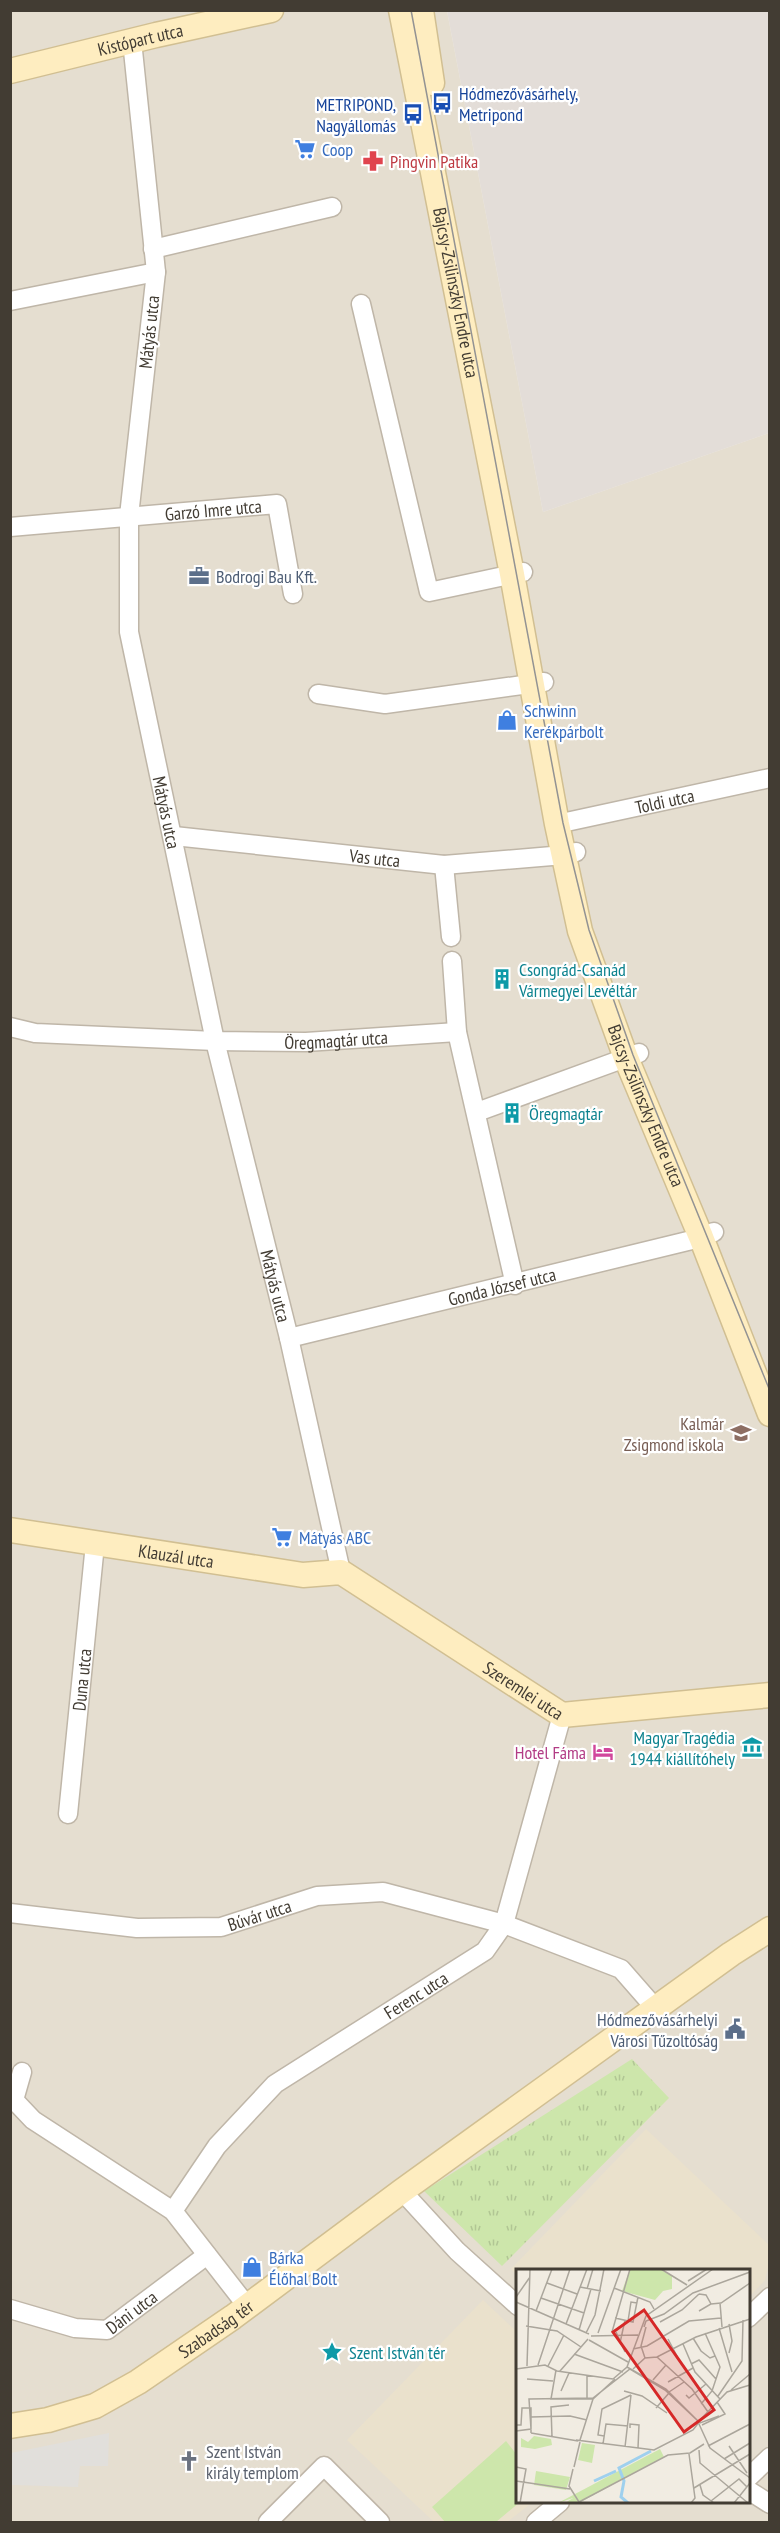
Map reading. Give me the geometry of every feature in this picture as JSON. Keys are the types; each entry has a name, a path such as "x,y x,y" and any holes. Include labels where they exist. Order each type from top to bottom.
{"street":[{"name":"Kistópart utca","path":"10,71 132,41 216,16 271,10"},
{"name":"Bajcsy-Zsilinszky Endre utca","path":"401,10 517,573 570,854 596,929 633,1055 708,1235 770,1371"},
{"name":"Bajcsy-Zsilinszky Endre utca","path":"421,10 420,17 517,573"},
{"name":"Mátyás utca","path":"132,41 156,272 129,516 129,632 174,836 215,1041 289,1338 340,1572"},
{"path":"153,249 332,207"},
{"path":"10,301 156,272"},
{"path":"361,304 429,592 517,573"},
{"name":"Garzó Imre utca","path":"129,516 277,504 293,594"},
{"path":"10,527 129,516"},
{"path":"318,694 385,704 538,682"},
{"name":"Toldi utca","path":"563,823 770,778"},
{"name":"Vas utca","path":"174,836 444,865 570,854"},
{"path":"444,865 451,937"},
{"path":"452,961 457,1032 515,1285"},
{"name":"Öregmagtár utca","path":"10,1027 35,1033 215,1041 306,1042 457,1032"},
{"path":"477,1112 633,1055"},
{"name":"Bajcsy-Zsilinszky Endre utca","path":"708,1235 770,1414"},
{"name":"Gonda József utca","path":"289,1338 515,1285 708,1235"},
{"name":"Klauzál utca","path":"10,1530 303,1575 340,1572"},
{"name":"Duna utca","path":"68,1814 95,1544"},
{"name":"Szeremlei utca","path":"340,1572 562,1715 770,1695"},
{"name":"Ferenc utca","path":"173,2211 217,2146 275,2084 485,1951 504,1924 562,1715"},
{"name":"Búvár utca","path":"10,1913 137,1928 221,1927 317,1896 383,1892 504,1924 621,1969 656,2009"},
{"path":"731,1954 770,1919"},
{"path":"516,2304 457,2252 402,2191 731,1954 770,1929"},
{"path":"22,2072 14,2100 33,2120 173,2211 247,2306"},
{"name":"Szabadság tér","path":"10,2426 48,2420 95,2406 138,2382 247,2306 402,2191"},
{"name":"Dáni utca","path":"10,2309 75,2328 107,2330 207,2255"},
{"path":"750,2316 770,2297"},
{"path":"750,2476 770,2457"},
{"path":"268,2523 324,2466 380,2523"},
{"path":"750,2491 770,2504"},
{"path":"536,2523 559,2503"}],"shaded area":[{"path":"11,11 447,11 543,512 769,433 769,2522 11,2522"},
{"path":"447,11 769,11 769,433 543,512"},
{"path":"646,2129 769,2245 769,2263 765,2280 750,2296 750,2269 516,2269 516,2274 511,2269"},
{"path":"483,2300 516,2331 516,2503 532,2503 507,2522 434,2522 347,2440"},
{"path":"109,2433 108,2466 80,2466 78,2487 11,2485 11,2453"}],"green space":[{"path":"632,2059 669,2098 502,2266 424,2191"},
{"path":"506,2441 516,2454 516,2503 519,2503 496,2522 445,2522 432,2507"}],"tram line":[{"path":"411,10 563,823 589,930 633,1055 770,1391"}],"place":[{"name":"Hódmezővásárhely, Metripond","path":"442,103"},
{"name":"METRIPOND, Nagyállomás","path":"413,114"},
{"name":"Coop","path":"305,149"},
{"name":"Pingvin Patika","path":"373,161"},
{"name":"Bodrogi Bau Kft.","path":"199,576"},
{"name":"Schwinn Kerékpárbolt","path":"507,720"},
{"name":"Csongrád-Csanád Vármegyei Levéltár","path":"502,979"},
{"name":"Öregmagtár","path":"512,1113"},
{"name":"Kalmár Zsigmond iskola","path":"741,1433"},
{"name":"Mátyás ABC","path":"282,1537"},
{"name":"Magyar Tragédia 1944 kiállítóhely","path":"752,1747"},
{"name":"Hotel Fáma","path":"603,1752"},
{"name":"Hódmezővásárhelyi Városi Tűzoltóság","path":"735,2029"},
{"name":"Bárka Élőhal Bolt","path":"252,2267"},
{"name":"Szent István tér","path":"332,2352"},
{"name":"Szent István király templom","path":"189,2461"}]}
